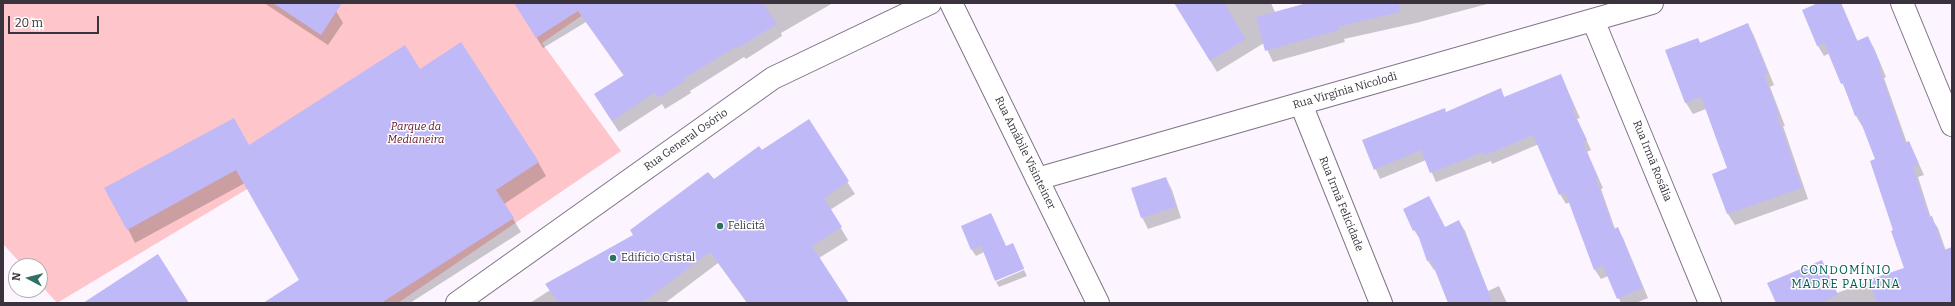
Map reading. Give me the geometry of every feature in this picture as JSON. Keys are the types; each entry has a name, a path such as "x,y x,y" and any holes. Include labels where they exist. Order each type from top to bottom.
{"street":[{"name":"Rua General Osório","path":"459,302 773,78 930,3"},
{"name":"Rua Amábile Visinteiner","path":"951,3 1098,303"},
{"name":"Rua Virgínia Nicolodi","path":"1037,179 1652,3"},
{"path":"1902,3 1952,125"},
{"name":"Rua Irmã Rosália","path":"1593,20 1710,303"},
{"name":"Rua Irmã Felicidade","path":"1301,104 1381,303"}],"green space":[{"name":"Parque da Medianeira","path":"3,3 600,3 542,43 621,151 398,303 374,303 284,167 57,303 48,293 48,258 16,258 3,244"}],"building":[{"path":"273,3 342,3 321,35"},
{"path":"514,3 763,3 777,24 738,48 737,46 684,79 685,81 658,98 654,93 612,121 594,94 624,75 578,11 536,38"},
{"path":"1174,3 1224,3 1246,39 1210,61"},
{"path":"1308,3 1399,3 1400,12 1338,27 1339,30 1265,51 1256,17"},
{"path":"1818,3 1841,3 1857,41 1868,36 1881,66 1879,67 1905,143 1909,141 1919,164 1913,167 1929,217 1932,216 1944,250 1952,247 1952,303 1877,303 1868,280 1904,268 1870,161 1875,159 1858,115 1855,116 1843,83 1841,84 1824,43 1817,46 1802,10"},
{"path":"1748,23 1768,74 1764,75 1779,114 1777,115 1802,188 1727,214 1712,174 1727,168 1701,97 1685,103 1665,50 1698,38 1700,43"},
{"path":"461,42 539,162 496,190 514,218 381,303 263,303 299,280 236,170 127,230 104,188 234,118 249,145 405,45 420,69"},
{"path":"1561,74 1575,108 1572,109 1587,140 1583,142 1598,178 1596,179 1614,229 1618,227 1643,288 1617,299 1603,266 1594,270 1565,192 1559,195 1533,135 1486,155 1484,152 1430,173 1421,150 1374,170 1362,140 1445,108 1446,112 1501,88 1504,97"},
{"path":"809,119 849,181 824,198 842,227 812,246 849,303 748,303 710,252 642,303 559,303 545,284 633,235 630,230 708,172 714,179 759,146 762,150"},
{"path":"1166,177 1176,207 1141,218 1131,188"},
{"path":"1429,196 1445,227 1459,220 1493,303 1448,303 1431,260 1427,261 1416,229 1413,231 1403,209"},
{"path":"991,213 1006,246 1013,243 1024,269 995,281 981,246 971,250 961,226"},
{"path":"158,254 189,303 83,303"},
{"path":"1822,260 1838,295 1820,303 1776,303 1767,283"}],"place":[{"name":"Felicitá","path":"720,226"},
{"name":"Edifício Cristal","path":"613,258"}],"district":[{"name":"CONDOMÍNIO MADRE PAULINA","path":"1846,278"}]}
